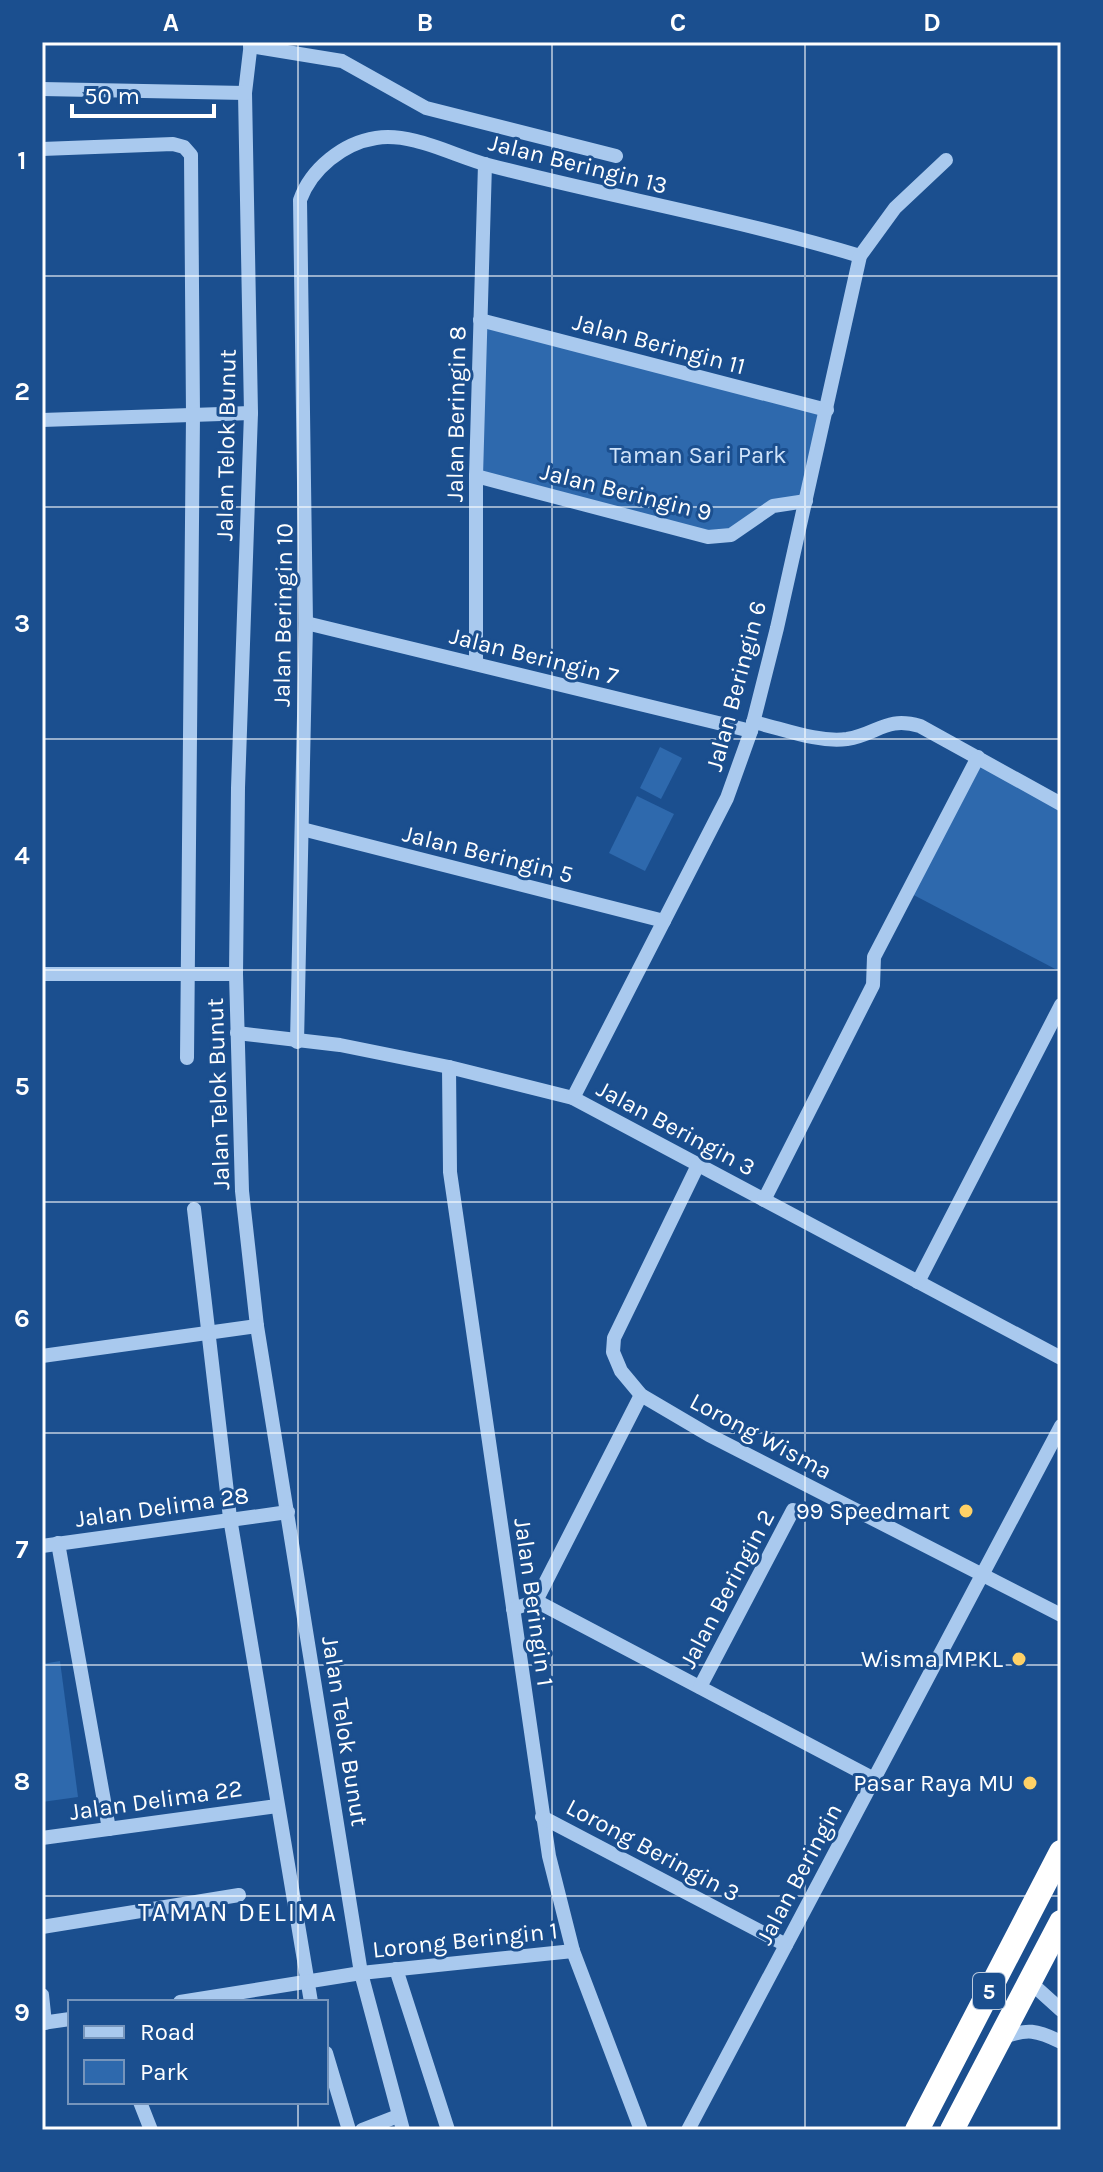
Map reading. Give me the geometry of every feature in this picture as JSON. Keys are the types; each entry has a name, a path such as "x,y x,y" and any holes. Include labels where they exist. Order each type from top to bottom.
{"highway":[{"name":"5","path":"917,2130 1061,1852"},
{"name":"5","path":"952,2130 1061,1922"}],"street":[{"name":"Jalan Telok Bunut","path":"250,44 245,93 251,413 238,788 236,974 242,1191 257,1326 361,1973 401,2123"},
{"path":"250,44 342,61 426,108 616,156"},
{"path":"42,89 245,93"},
{"name":"Jalan Beringin 13","path":"304,190 335,155 352,144 397,137 485,164 860,256"},
{"path":"42,149 173,144 184,147 191,155 193,415 187,1058"},
{"path":"860,256 895,208 946,160"},
{"name":"Jalan Beringin 8","path":"476,664 476,476 485,164"},
{"name":"Jalan Beringin 10","path":"297,1042 306,623 300,200 304,190"},
{"name":"Jalan Beringin 6","path":"573,1098 727,798 752,727 860,256"},
{"name":"Jalan Beringin 11","path":"480,320 827,410"},
{"path":"42,420 251,413"},
{"name":"Jalan Beringin 9","path":"476,476 708,537 731,535 773,506 806,501"},
{"name":"Jalan Beringin 7","path":"306,623 752,727 828,739 848,739 902,721 978,757 1061,804"},
{"path":"764,1200 873,985 874,957 978,757"},
{"name":"Jalan Beringin 5","path":"302,829 664,921"},
{"path":"42,974 236,974"},
{"path":"918,1282 1061,1005"},
{"name":"Jalan Beringin 3","path":"237,1033 340,1045 449,1067 573,1098 1061,1358"},
{"name":"Jalan Beringin 1","path":"449,1067 450,1172 542,1817 573,1951 641,2130"},
{"name":"Lorong Wisma","path":"698,1165 614,1338 613,1352 621,1371 641,1395 709,1435 1061,1615"},
{"path":"194,1209 230,1518 310,2000"},
{"path":"42,1356 257,1326"},
{"path":"513,1609 536,1601 641,1395"},
{"name":"Jalan Beringin","path":"688,2130 1061,1426"},
{"name":"Jalan Beringin 2","path":"700,1687 793,1510"},
{"name":"Jalan Delima 28","path":"42,1546 288,1512"},
{"path":"58,1543 109,1829"},
{"path":"536,1601 874,1779"},
{"name":"Jalan Delima 22","path":"42,1838 277,1806"},
{"name":"Lorong Beringin 3","path":"542,1817 786,1945"},
{"path":"42,1927 239,1895"},
{"name":"Lorong Beringin 1","path":"192,2000 361,1973 573,1951"},
{"path":"396,1969 448,2130"},
{"path":"1030,1982 1061,2010"},
{"path":"42,1995 43,2023 68,2019"},
{"path":"1000,2039 1024,2029 1039,2031 1061,2042"},
{"path":"328,2060 349,2130"},
{"path":"141,2104 151,2130"},
{"path":"362,2130 401,2123"}],"green space":[{"name":"Taman Sari Park","path":"482,324 822,409 802,501 776,500 731,533 711,536 480,477"},
{"path":"660,747 682,758 661,799 640,788"},
{"path":"978,757 1061,804 1061,972 906,891"},
{"path":"637,796 674,814 645,871 609,853"},
{"path":"60,1661 78,1797 42,1802 42,1664"}],"place":[{"name":"99 Speedmart","path":"966,1511"},
{"name":"Wisma MPKL","path":"1019,1659"},
{"name":"Pasar Raya MU","path":"1030,1783"}],"district":[{"name":"TAMAN DELIMA","path":"238,1912"}]}
